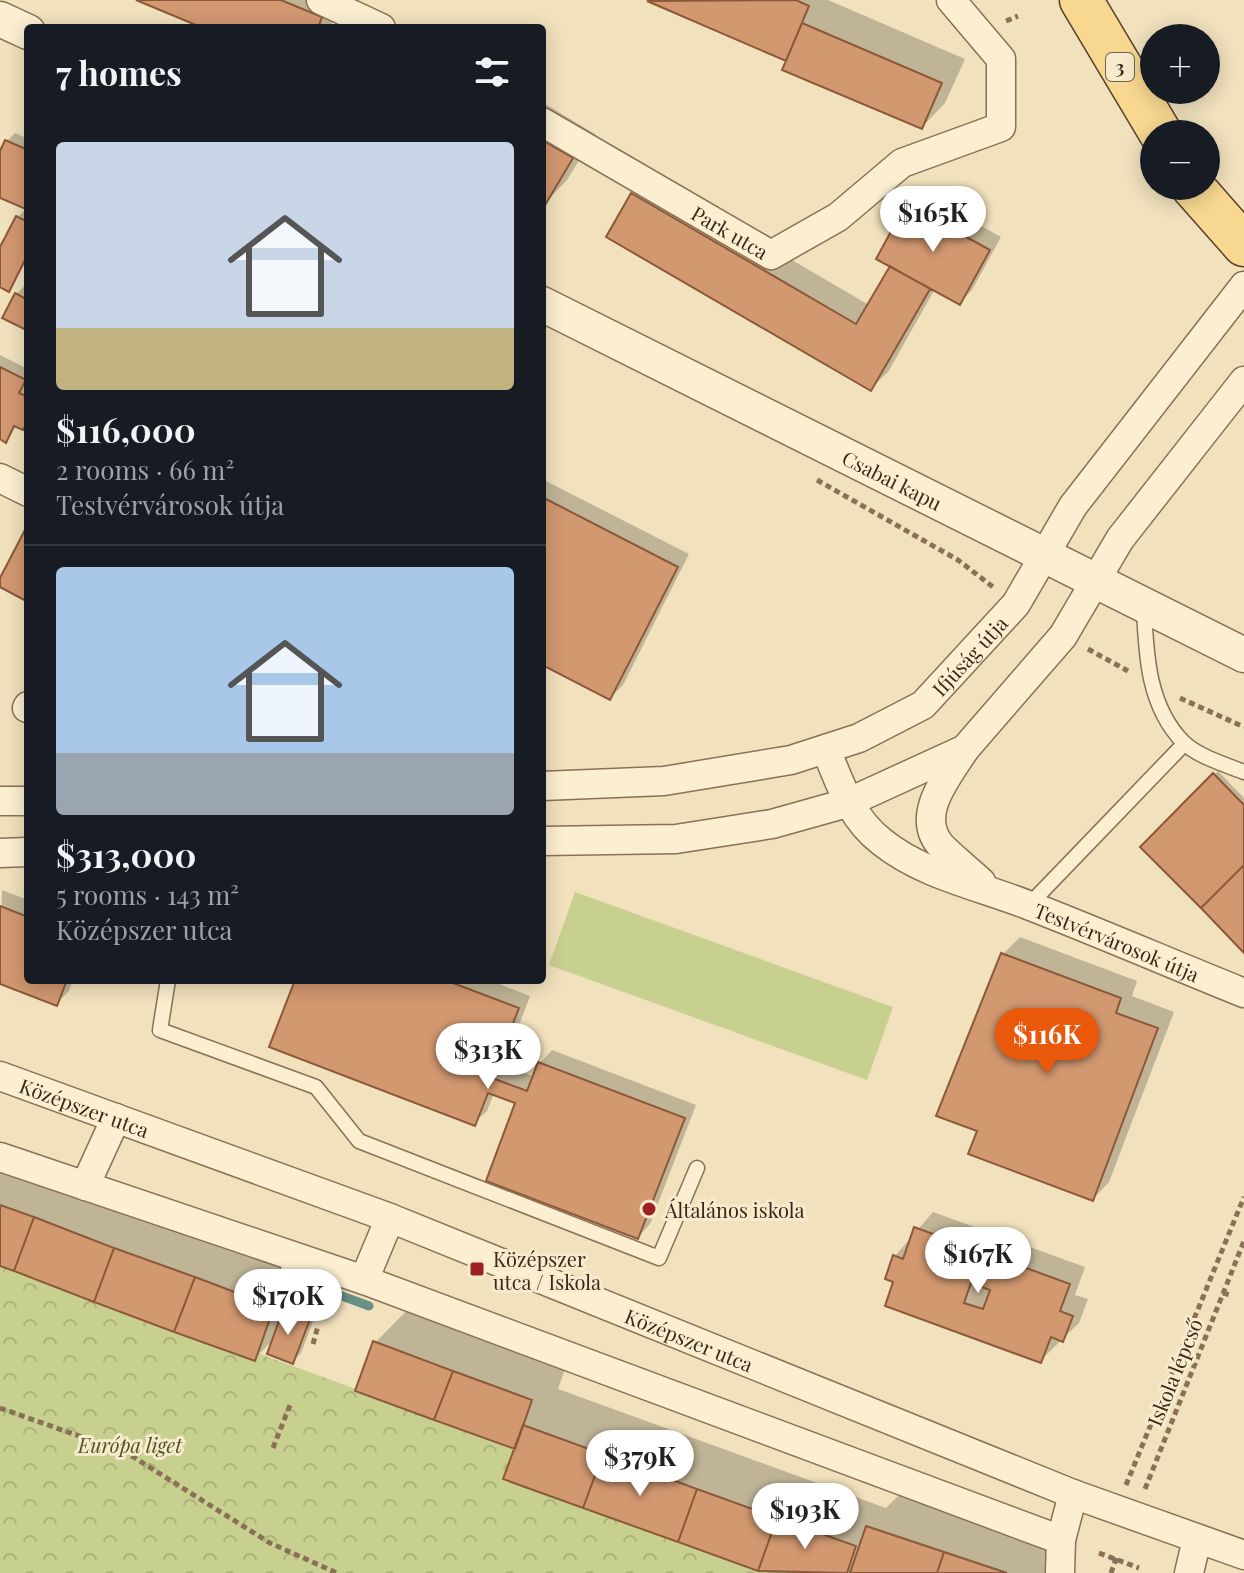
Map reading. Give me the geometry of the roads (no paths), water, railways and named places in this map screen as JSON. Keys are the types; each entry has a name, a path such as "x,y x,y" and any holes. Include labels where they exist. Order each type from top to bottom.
{"main road":[{"name":"3","path":"1081,0 1153,120"},
{"path":"1204,200 1244,245"}],"street":[{"path":"321,0 372,24"},
{"name":"Park utca","path":"546,124 771,255 838,217 902,163 1001,127 1001,59 951,0"},
{"path":"0,19 24,30"},
{"name":"Ifjúság útja","path":"546,786 664,781 791,760 859,738 923,705 1016,604 1073,506 1244,286"},
{"name":"Csabai kapu","path":"546,306 1098,579 1244,655"},
{"path":"546,841 676,839 772,824 847,803 965,749 1063,636 1120,539 1244,381"},
{"path":"0,478 24,490"},
{"name":"Testvérvárosok útja","path":"826,749 847,803 881,842 907,858 1244,993"},
{"name":"Testvérvárosok útja","path":"965,749 931,806 933,828 940,845 990,891"},
{"path":"0,801 24,801"},
{"path":"0,853 24,852"},
{"name":"Középszer utca","path":"0,1076 390,1218 1073,1494 1244,1555"},
{"path":"85,1186 116,1118"},
{"path":"0,1157 364,1280 1061,1540"},
{"path":"364,1280 390,1218"},
{"path":"1060,1573 1061,1540 1073,1494"},
{"path":"1189,1573 1197,1539"}],"lane":[{"path":"1143,603 1153,684 1159,707 1184,744 1244,772"},
{"path":"1029,905 1184,744"},
{"path":"167,984 160,1030 316,1087 359,1141 659,1258 697,1168"},
{"path":"276,1304 293,1256"}],"waterway":[{"path":"323,1289 369,1306"}],"place":[{"name":"Általános iskola","path":"649,1209"},
{"name":"Középszer utca / Iskola","path":"477,1269"}],"park label":[{"name":"Európa liget","path":"130,1444"}]}
